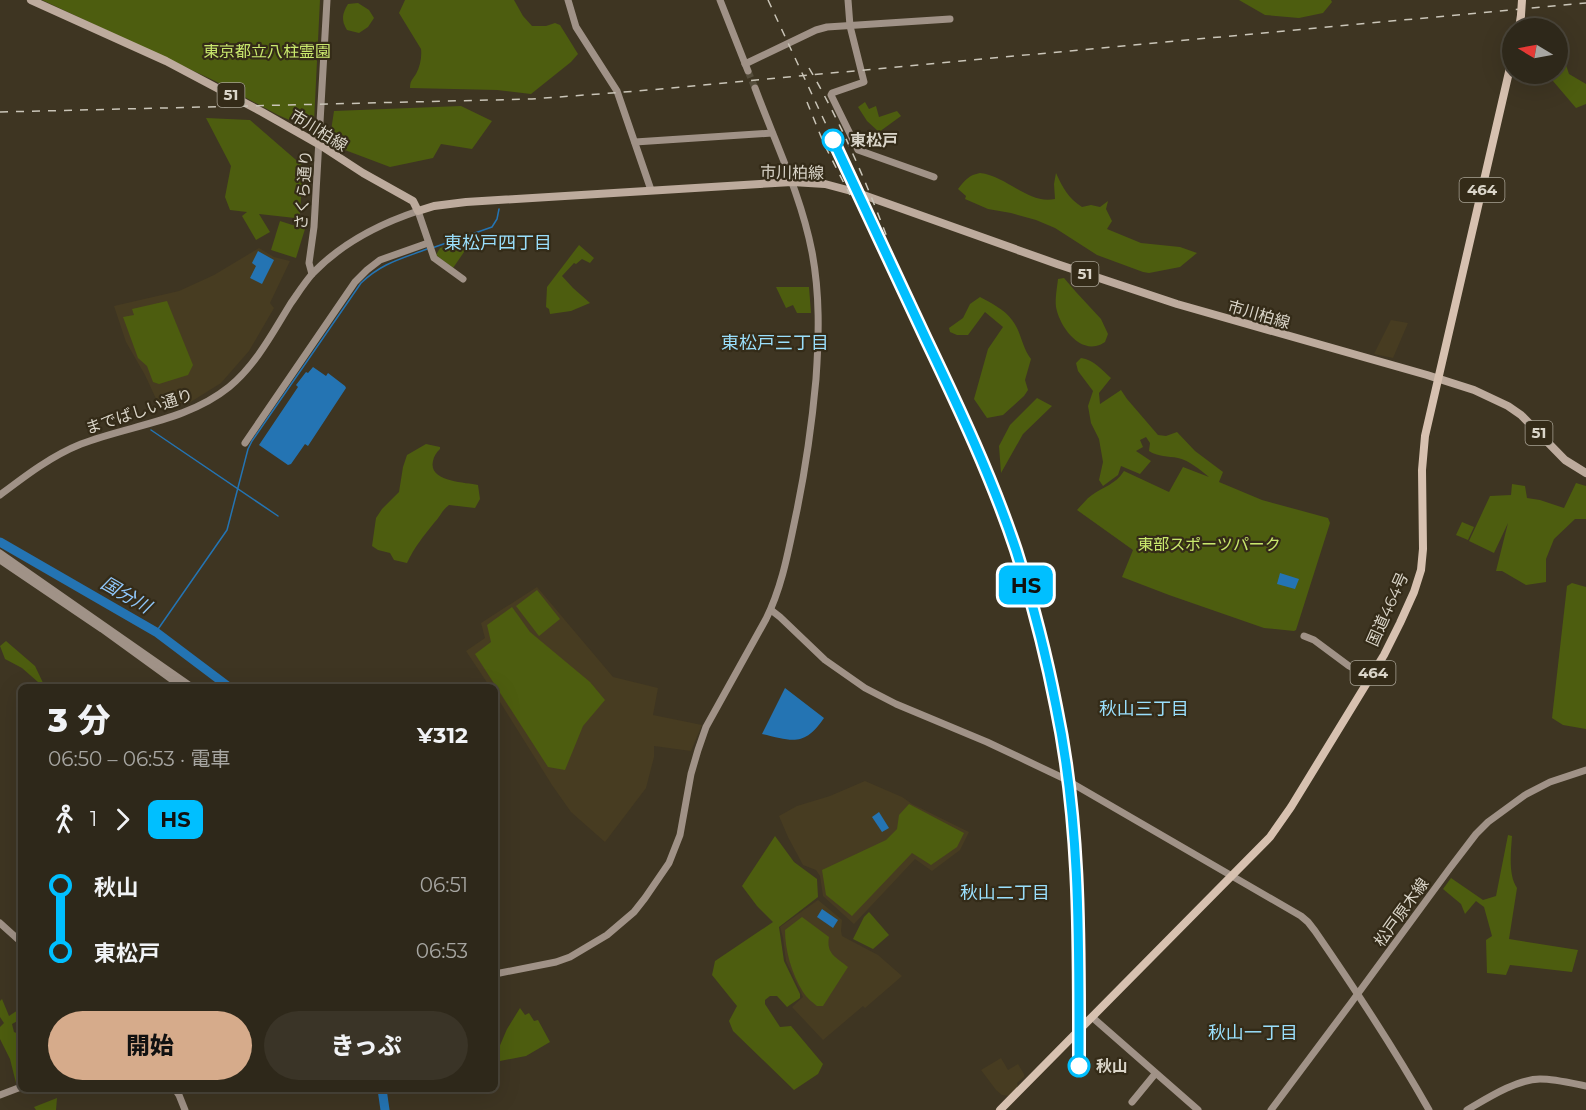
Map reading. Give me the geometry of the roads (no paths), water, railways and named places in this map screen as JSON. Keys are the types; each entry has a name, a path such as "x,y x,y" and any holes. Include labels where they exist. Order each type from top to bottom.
{"highway":[{"path":"1521,18 1522,0"},
{"name":"国道464号","path":"1000,1110 1277,829 1370,677 1400,623 1414,592 1423,549 1423,450 1506,84"}],"main road":[{"name":"市川柏線","path":"31,0 166,61 262,112 412,201 417,211 434,206 466,202 792,182 815,183 844,189 1177,304 1474,390 1508,406 1533,427 1565,460 1586,473"}],"street":[{"name":"さくら通り","path":"312,274 309,263 320,145 327,0"},
{"path":"568,0 576,27 617,91 651,190"},
{"path":"720,0 746,67 816,30 827,27 950,19"},
{"path":"848,0 850,26 864,82 831,94 858,150 934,177"},
{"path":"498,973 556,962 584,950 614,930 634,912 645,898 669,862 680,835 691,774 706,727 771,610 782,577 809,449 819,333 818,301 811,249 792,182 755,88"},
{"path":"635,142 772,133"},
{"path":"417,211 434,258 463,279"},
{"name":"までばしい通り","path":"0,495 50,459 117,432 166,419 198,407 230,386 249,366 312,274 356,239 390,220 417,211"},
{"path":"245,442 356,282 367,270 380,261 429,246"},
{"path":"0,553 188,684"},
{"path":"0,560 178,684"},
{"path":"771,610 825,660 865,688 896,704 1040,766 1301,916 1308,922 1358,994 1429,1110"},
{"path":"1304,636 1314,640 1349,666 1370,677"},
{"name":"松戸原木線","path":"1271,1110 1470,841 1488,822 1508,807 1550,782 1586,770"},
{"path":"0,923 18,939"},
{"path":"1092,1017 1198,1110"},
{"path":"1132,1102 1155,1074"},
{"path":"1467,1110 1509,1088 1535,1079 1586,1086"},
{"path":"0,1095 18,1088"},
{"path":"177,1092 185,1110"}],"water":[{"path":"258,251 274,260 262,284 250,278 256,266 252,263"},
{"path":"313,367 326,376 328,373 346,388 308,446 305,444 288,465 259,445 298,387 296,385"},
{"path":"1280,573 1299,579 1295,589 1277,584"},
{"path":"785,688 824,718 804,738 790,740 762,734"},
{"path":"879,812 889,828 882,832 872,817"},
{"path":"822,909 838,920 833,928 817,917"}],"waterway":[{"path":"432,248 492,227 499,209"},
{"path":"156,632 227,530 252,441 361,283 384,266 427,249"},
{"path":"151,430 278,516"},
{"name":"国分川","path":"0,542 156,632 225,684"},
{"name":"国分川","path":"382,1092 385,1110"}],"tunnel":[{"path":"748,71 755,88"}],"railway":[{"path":"768,0 985,469 1015,549 1038,627"},
{"path":"0,112 532,99 1586,3"},
{"path":"809,68 852,152 888,240"},
{"path":"807,102 824,144 850,195"}],"train":[{"name":"HS","path":"833,140 985,469 1015,549 1038,627 1057,707 1068,773 1074,836 1080,962 1079,1066"}],"place":[{"name":"東松戸","path":"833,140"},
{"name":"秋山","path":"1079,1066"}],"district":[{"name":"東松戸四丁目","path":"498,243"},
{"name":"東松戸三丁目","path":"775,343"},
{"name":"秋山三丁目","path":"1144,709"},
{"name":"秋山二丁目","path":"1005,893"},
{"name":"秋山一丁目","path":"1253,1033"}],"park label":[{"name":"東京都立八柱霊園","path":"267,51"},
{"name":"東部スポーツパーク","path":"1209,544"}]}
